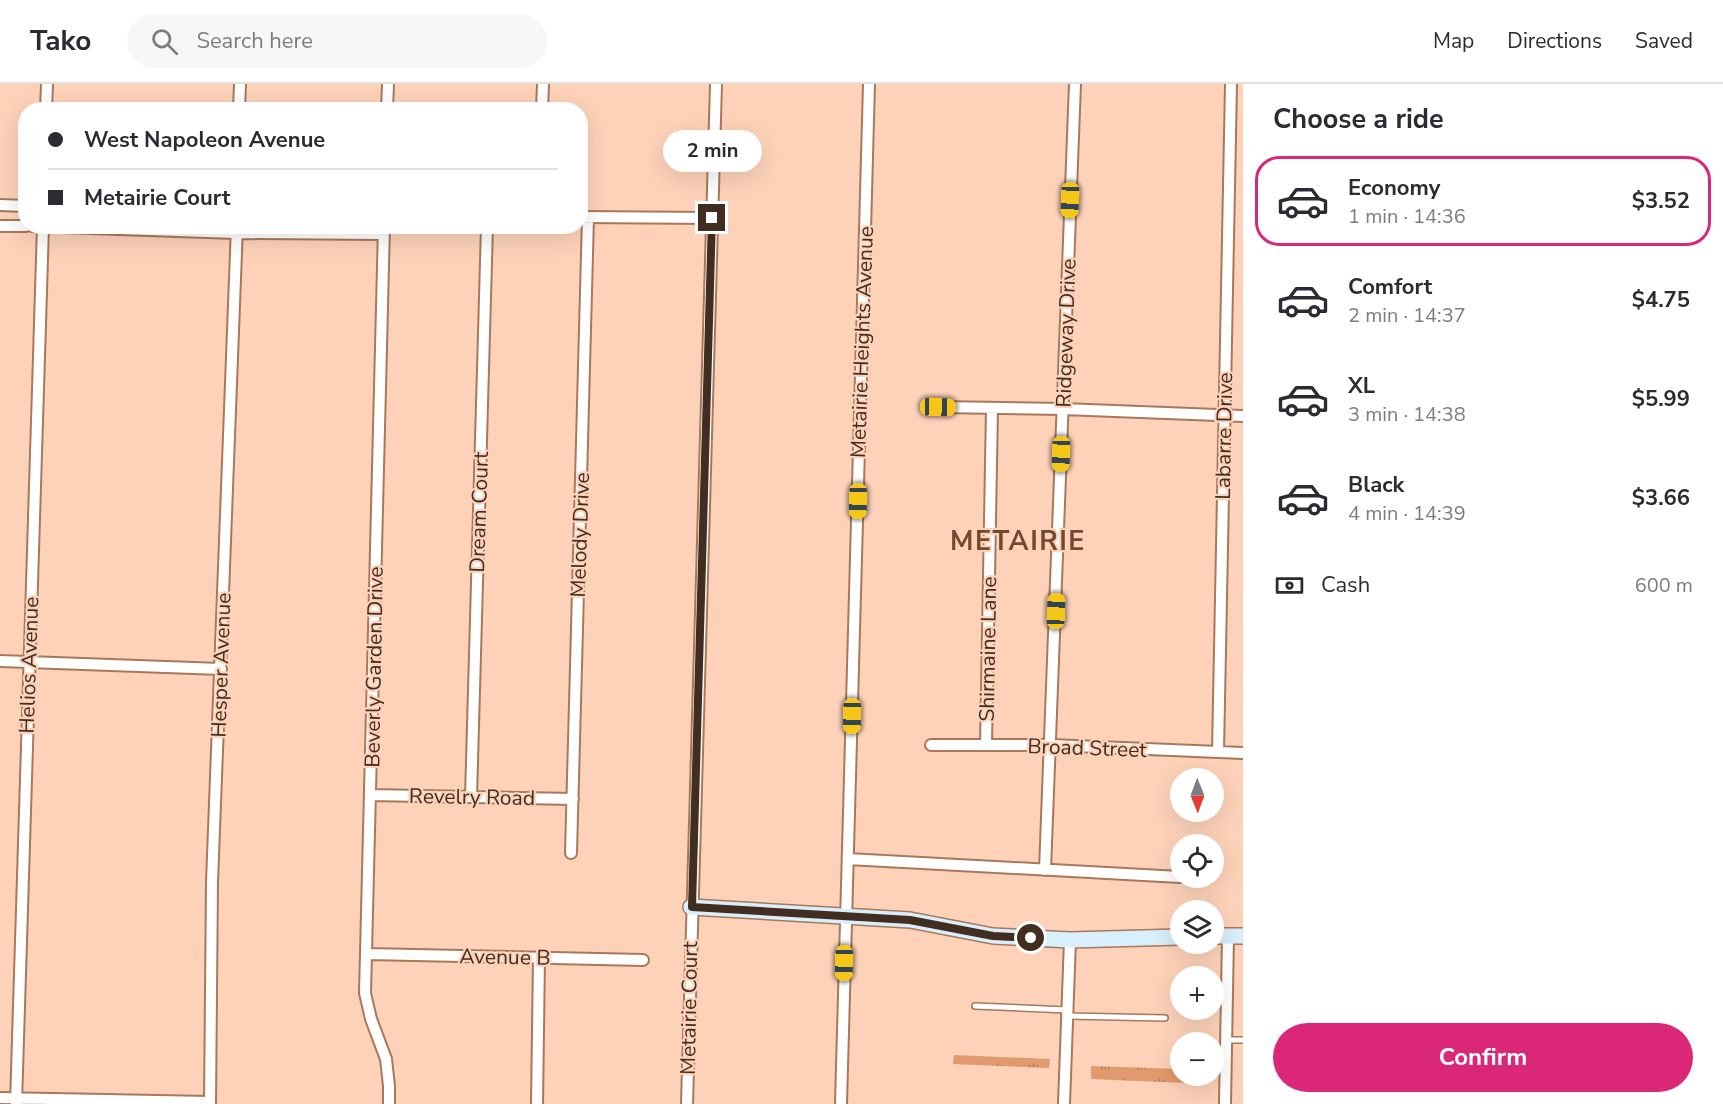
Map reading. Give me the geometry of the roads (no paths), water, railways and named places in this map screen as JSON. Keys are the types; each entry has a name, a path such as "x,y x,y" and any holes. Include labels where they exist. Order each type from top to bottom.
{"street":[{"path":"46,102 47,84"},
{"path":"239,102 240,84"},
{"path":"387,102 388,84"},
{"path":"542,102 543,84"},
{"name":"Metairie Court","path":"687,1104 716,84"},
{"name":"Metairie Heights Avenue","path":"841,1104 869,84"},
{"name":"Ridgeway Drive","path":"1045,870 1074,84"},
{"name":"Labarre Drive","path":"1218,752 1231,84"},
{"path":"0,205 18,206"},
{"path":"588,217 712,218"},
{"path":"0,226 18,226"},
{"name":"Helios Avenue","path":"16,1101 43,234"},
{"name":"Hesper Avenue","path":"210,1103 212,882 236,234"},
{"name":"Beverly Garden Drive","path":"384,234 365,993 371,1019 386,1059 389,1104"},
{"name":"Dream Court","path":"471,797 487,234"},
{"name":"Melody Drive","path":"571,853 584,234"},
{"path":"938,407 1243,416"},
{"name":"Shirmaine Lane","path":"986,746 992,408"},
{"path":"0,661 221,669"},
{"name":"Broad Street","path":"931,745 1051,745 1243,753"},
{"name":"Revelry Road","path":"371,795 573,799"},
{"path":"848,859 1170,876"},
{"path":"692,907 910,920 993,936 1070,940 1170,937"},
{"path":"1225,1104 1228,936"},
{"path":"1064,1104 1070,940"},
{"name":"Avenue B","path":"367,954 643,960"},
{"path":"537,1104 539,958"},
{"path":"0,1098 16,1101 210,1103"}],"lane":[{"path":"975,1006 1165,1018"},
{"path":"1226,1040 1243,1040"}],"district":[{"name":"METAIRIE","path":"1018,541"}]}
